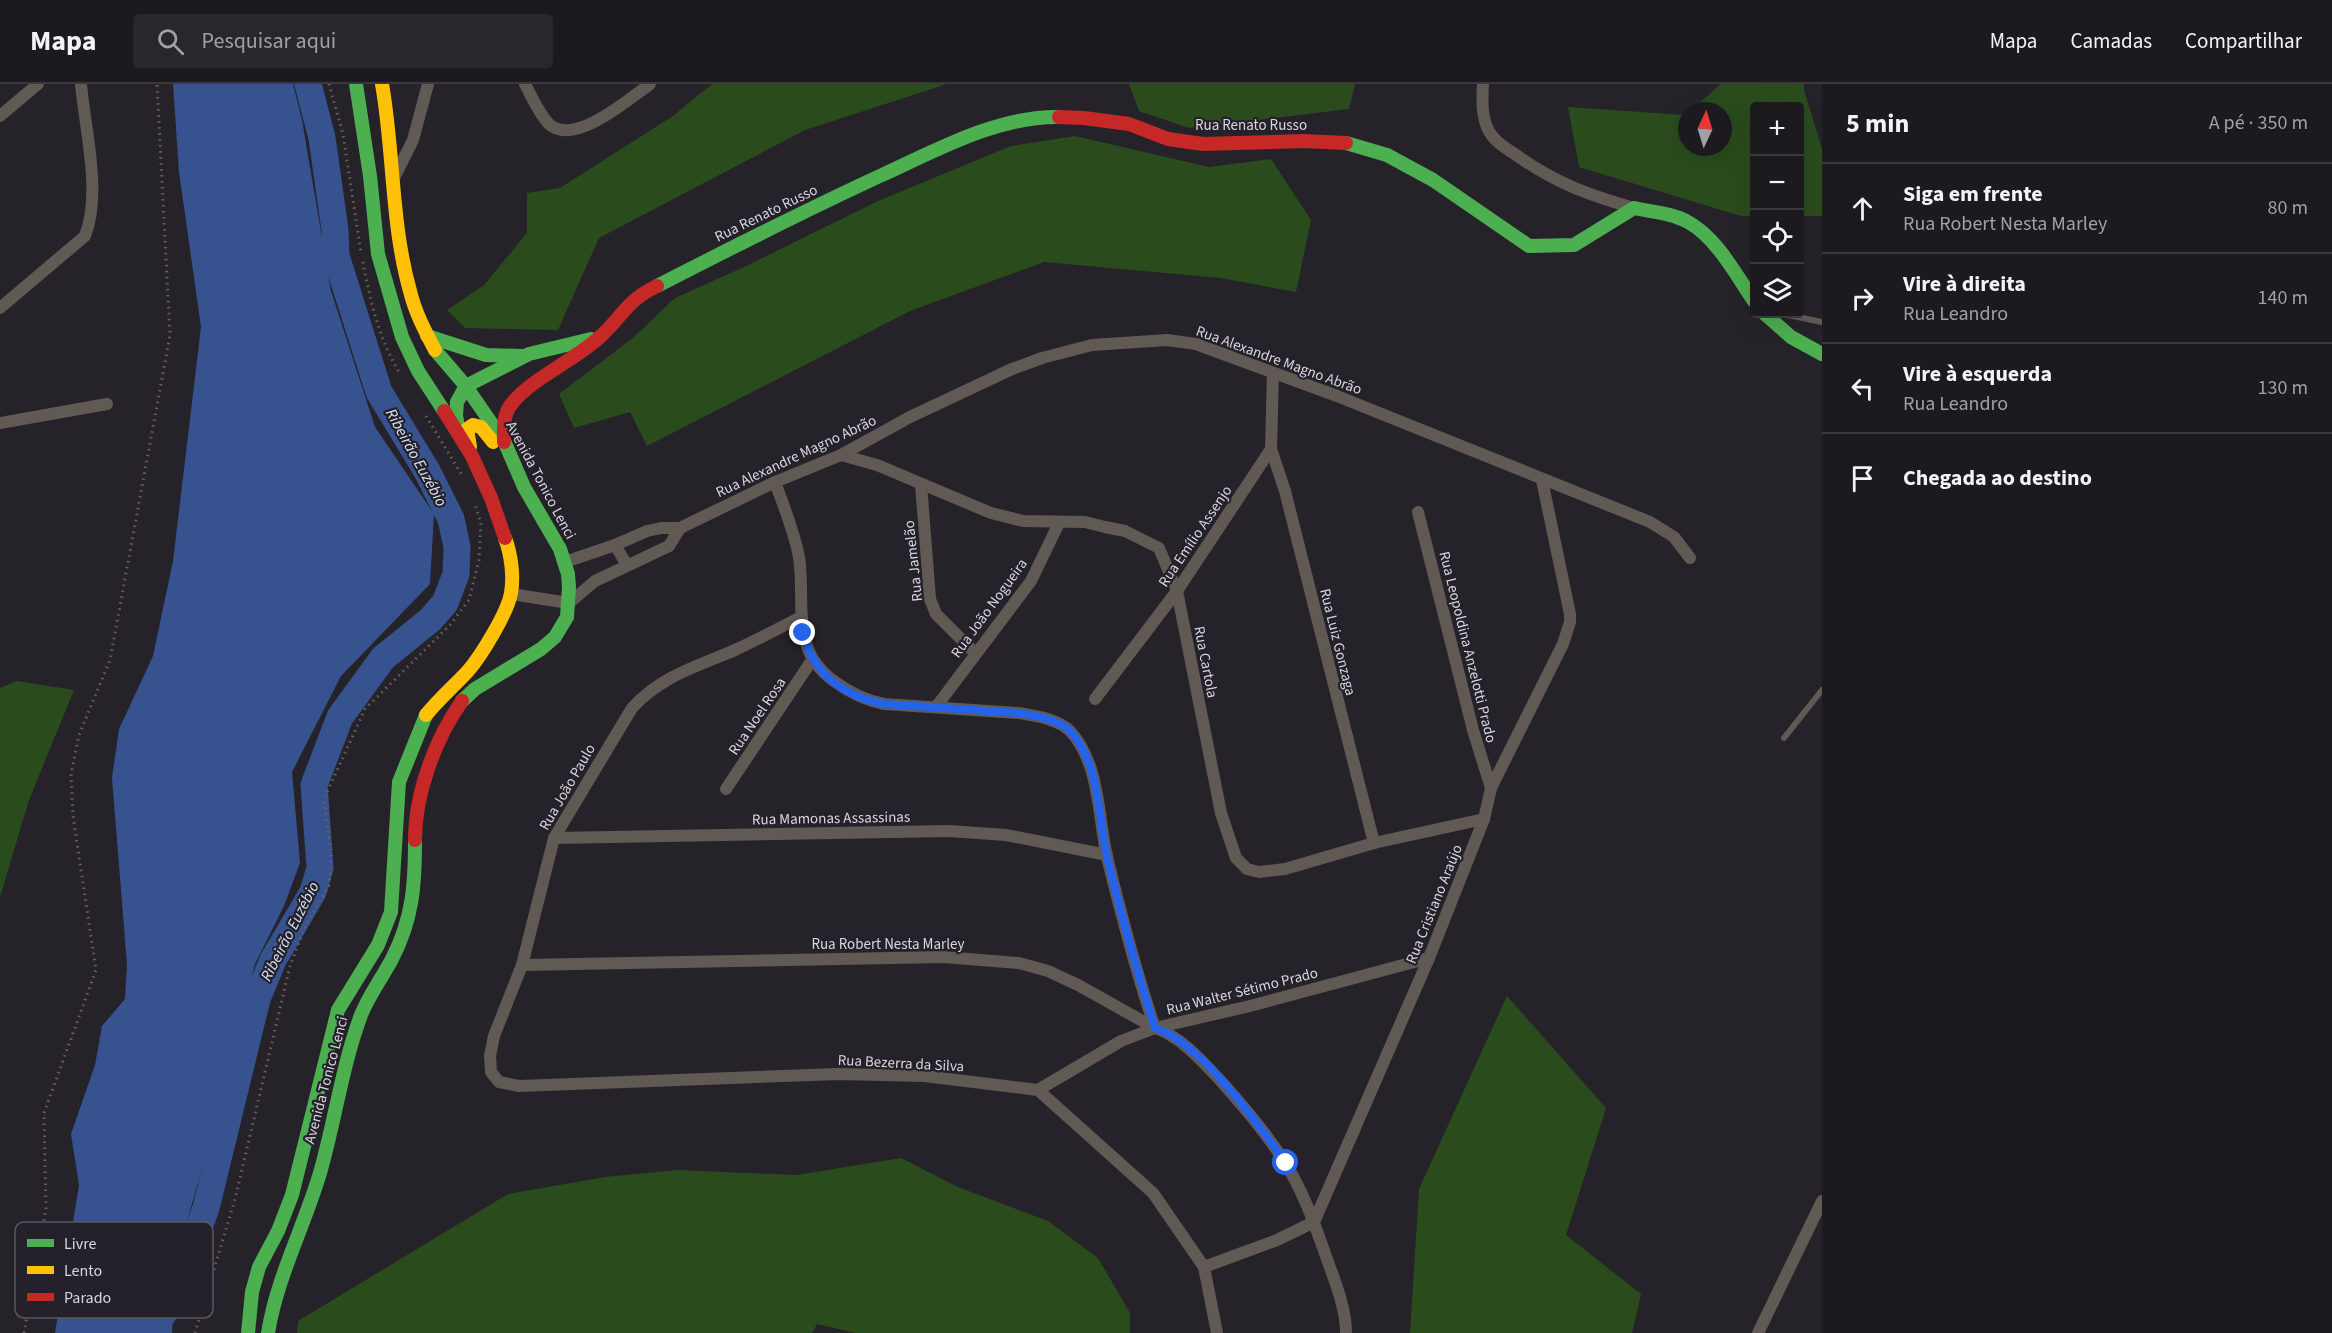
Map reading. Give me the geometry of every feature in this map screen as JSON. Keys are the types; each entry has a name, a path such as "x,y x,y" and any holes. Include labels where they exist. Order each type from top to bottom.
{"main road":[{"name":"Avenida Tonico Lenci","path":"248,1333 252,1292 259,1267 278,1231 292,1195 338,1011 358,974 378,945 391,912 394,824 399,782 424,717 444,693 469,670 492,639 511,594 508,549 491,498 472,456 418,371 402,337 390,298 378,254 370,176 356,84"},
{"name":"Avenida Tonico Lenci","path":"268,1333 270,1316 281,1277 314,1192 341,1080 362,1011 393,958 410,914 416,873 416,812 423,780 453,712 469,693 487,678 540,649 554,636 566,619 569,603 569,581 565,562 552,533 525,490 504,442 466,386 444,363 427,336 411,298 404,266 382,84"},
{"name":"Rua Renato Russo","path":"504,442 504,422 509,407 521,394 601,337 639,295 795,216 963,138 1010,123 1049,117 1084,118 1129,124 1168,139 1203,144 1304,141 1347,143 1387,155 1433,180 1529,246 1574,245 1634,208"},
{"path":"1634,208 1685,220 1694,225 1708,237 1750,294"},
{"path":"1769,318 1806,348 1822,354"},
{"path":"427,336 455,347 496,356 516,357 601,337"},
{"path":"460,440 456,415 457,402 466,386 529,354"},
{"path":"472,456 467,429 476,425 481,427 494,442 525,490"}],"street":[{"path":"0,116 38,84"},
{"path":"0,308 85,236 92,220 93,189 81,84"},
{"path":"394,178 413,140 428,84"},
{"path":"525,84 551,126 572,131 609,114 650,84"},
{"path":"1483,84 1481,105 1492,137 1547,176 1589,195 1634,208"},
{"name":"Rua Alexandre Magno Abrão","path":"680,528 775,482 841,455 910,417 1012,369 1042,358 1092,345 1167,340 1196,344 1338,396 1650,522 1674,537 1690,558"},
{"path":"1271,449 1273,373"},
{"path":"0,423 107,404"},
{"name":"Rua Emílio Assenjo","path":"1095,699 1177,591 1271,449"},
{"name":"Rua Luiz Gonzaga","path":"1271,449 1285,491 1374,843"},
{"name":"Rua Cartola","path":"841,455 877,465 992,513 1023,521 1085,522 1115,529 1152,543 1162,554 1177,591 1221,813 1236,858 1246,869 1273,872 1374,843 1484,819"},
{"name":"Rua Cristiano Araújo","path":"1314,1222 1429,958 1484,819 1491,788 1563,644 1570,622 1542,480"},
{"path":"775,482 795,536 799,560 801,617 807,650 812,660 826,676 865,700 884,704 1019,713 1041,717 1060,724 1070,731 1081,747 1092,773 1107,855 1135,964 1155,1028"},
{"name":"Rua Jamelão","path":"921,484 930,599 933,609 975,654"},
{"name":"Rua Leopoldina Anzelotti Prado","path":"1418,512 1473,730 1491,788"},
{"name":"Rua João Nogueira","path":"936,707 1030,581 1059,523"},
{"path":"511,594 569,603 595,581 669,546 680,528"},
{"path":"565,562 654,529 680,528"},
{"path":"615,545 627,565"},
{"name":"Rua João Paulo","path":"491,1072 490,1056 494,1036 522,965 554,838 632,708 647,692 669,678 737,649 801,617"},
{"name":"Rua Noel Rosa","path":"726,789 812,660"},
{"name":"Rua Mamonas Assassinas","path":"554,838 949,831 1005,835 1107,855"},
{"name":"Rua Robert Nesta Marley","path":"522,965 943,957 1019,963 1048,971 1155,1028 1169,1032 1206,1065 1250,1113 1286,1163 1314,1222 1335,1281 1346,1324 1346,1333"},
{"name":"Rua Walter Sétimo Prado","path":"1038,1090 1121,1041 1155,1028 1251,1006 1429,958"},
{"name":"Rua Bezerra da Silva","path":"491,1072 500,1082 519,1086 838,1074 924,1076 1038,1090"},
{"path":"1038,1090 1153,1193 1204,1267 1217,1333"},
{"path":"1758,1333 1822,1201"},
{"path":"1204,1267 1277,1240 1314,1222"}],"lane":[{"path":"1802,318 1822,322"},
{"path":"1784,738 1822,690"}],"path":[{"path":"44,1222 46,1209 44,1113 96,970 73,816 71,774 79,735 110,660 170,335 157,84"},
{"path":"329,84 343,134 368,290 386,350 404,380"},
{"path":"422,409 463,477"},
{"path":"213,1273 235,1199 290,966 304,929 329,885 331,853 324,799 365,709 450,625 469,600 479,560 481,523 472,496"},
{"path":"24,1333 27,1318"},
{"path":"195,1333 199,1318"}],"green space":[{"path":"712,84 947,84 805,130 599,238 558,330 465,328 447,310 484,285 527,233 527,193 560,188 673,116"},
{"path":"1129,84 1355,84 1349,109 1189,128 1139,111"},
{"path":"1721,84 1804,84 1822,149 1822,216 1804,216 1804,102 1750,102 1750,216 1741,216 1579,167 1568,107 1678,115 1678,156 1732,156 1732,102 1700,102"},
{"path":"1075,136 1209,167 1271,159 1311,220 1296,292 1221,278 1044,262 910,311 647,446 630,412 574,428 559,394 634,337 675,298 878,201 1011,146"},
{"path":"17,681 74,690 29,800 0,897 0,688"},
{"path":"1507,996 1606,1108 1566,1235 1641,1294 1632,1333 1410,1333 1419,1189"},
{"path":"901,1158 958,1187 1048,1221 1098,1258 1130,1313 1130,1333 856,1333 817,1324 812,1333 297,1333 298,1321 508,1194 605,1177 677,1170 797,1175"}],"water":[{"path":"173,84 293,84 302,120 331,291 375,427 434,514 430,584 341,676 292,772 300,863 284,906 255,964 213,1130 187,1222 73,1222 79,1185 71,1134 95,1065 102,1026 125,999 127,965 112,778 119,729 153,656 173,561 201,327 179,172"},
{"path":"57,1318 173,1318 172,1333 55,1333"}],"waterway":[{"name":"Ribeirão Euzébio","path":"201,1222 257,999 273,960 313,892 320,868 314,785 340,717 383,658 430,620 445,603 456,574 457,547 451,519 427,471 379,392 336,256 335,230 322,138 308,84"},
{"name":"Ribeirão Euzébio","path":"149,1333 160,1318"}],"traffic: fast":[{"path":"356,84 370,176 378,254 402,337 418,371 444,411"},
{"path":"657,286 797,215 946,145 1013,122 1059,117"},
{"path":"1346,143 1387,155 1433,180 1529,246 1574,245 1634,208 1682,219 1698,229 1717,247 1750,295"},
{"path":"1770,318 1791,337 1822,354"},
{"path":"427,336 486,355 522,356"},
{"path":"459,433 456,415 457,402 466,386 529,354 591,339"},
{"path":"435,350 465,385 505,443 524,487 560,549 568,574 567,617 555,637 541,649 475,689 462,701"},
{"path":"248,1333 252,1292 259,1267 278,1231 292,1195 338,1010 378,945 391,912 399,782 426,715"},
{"path":"268,1333 284,1272 320,1173 354,1034 364,1008 399,944 409,915 415,840"}],"traffic: slow":[{"path":"382,84 399,240 404,266 415,306 435,350"},
{"path":"470,447 467,429 473,425 481,427 493,442"},
{"path":"426,715 468,671 487,645 505,611 511,593 512,579 505,538"}],"traffic: jam":[{"path":"1059,117 1129,124 1168,139 1203,144 1304,141 1346,143"},
{"path":"504,442 506,414 518,396 592,344 633,302 657,286"},
{"path":"444,411 472,456 491,498 505,538"},
{"path":"415,840 419,804 428,768 443,732 462,701"}],"route":[{"path":"803,633 812,660 826,676 865,700 884,704 1019,713 1041,717 1060,724 1070,731 1081,747 1092,773 1107,855 1135,964 1155,1028 1169,1032 1206,1065 1250,1113 1286,1163"}]}
